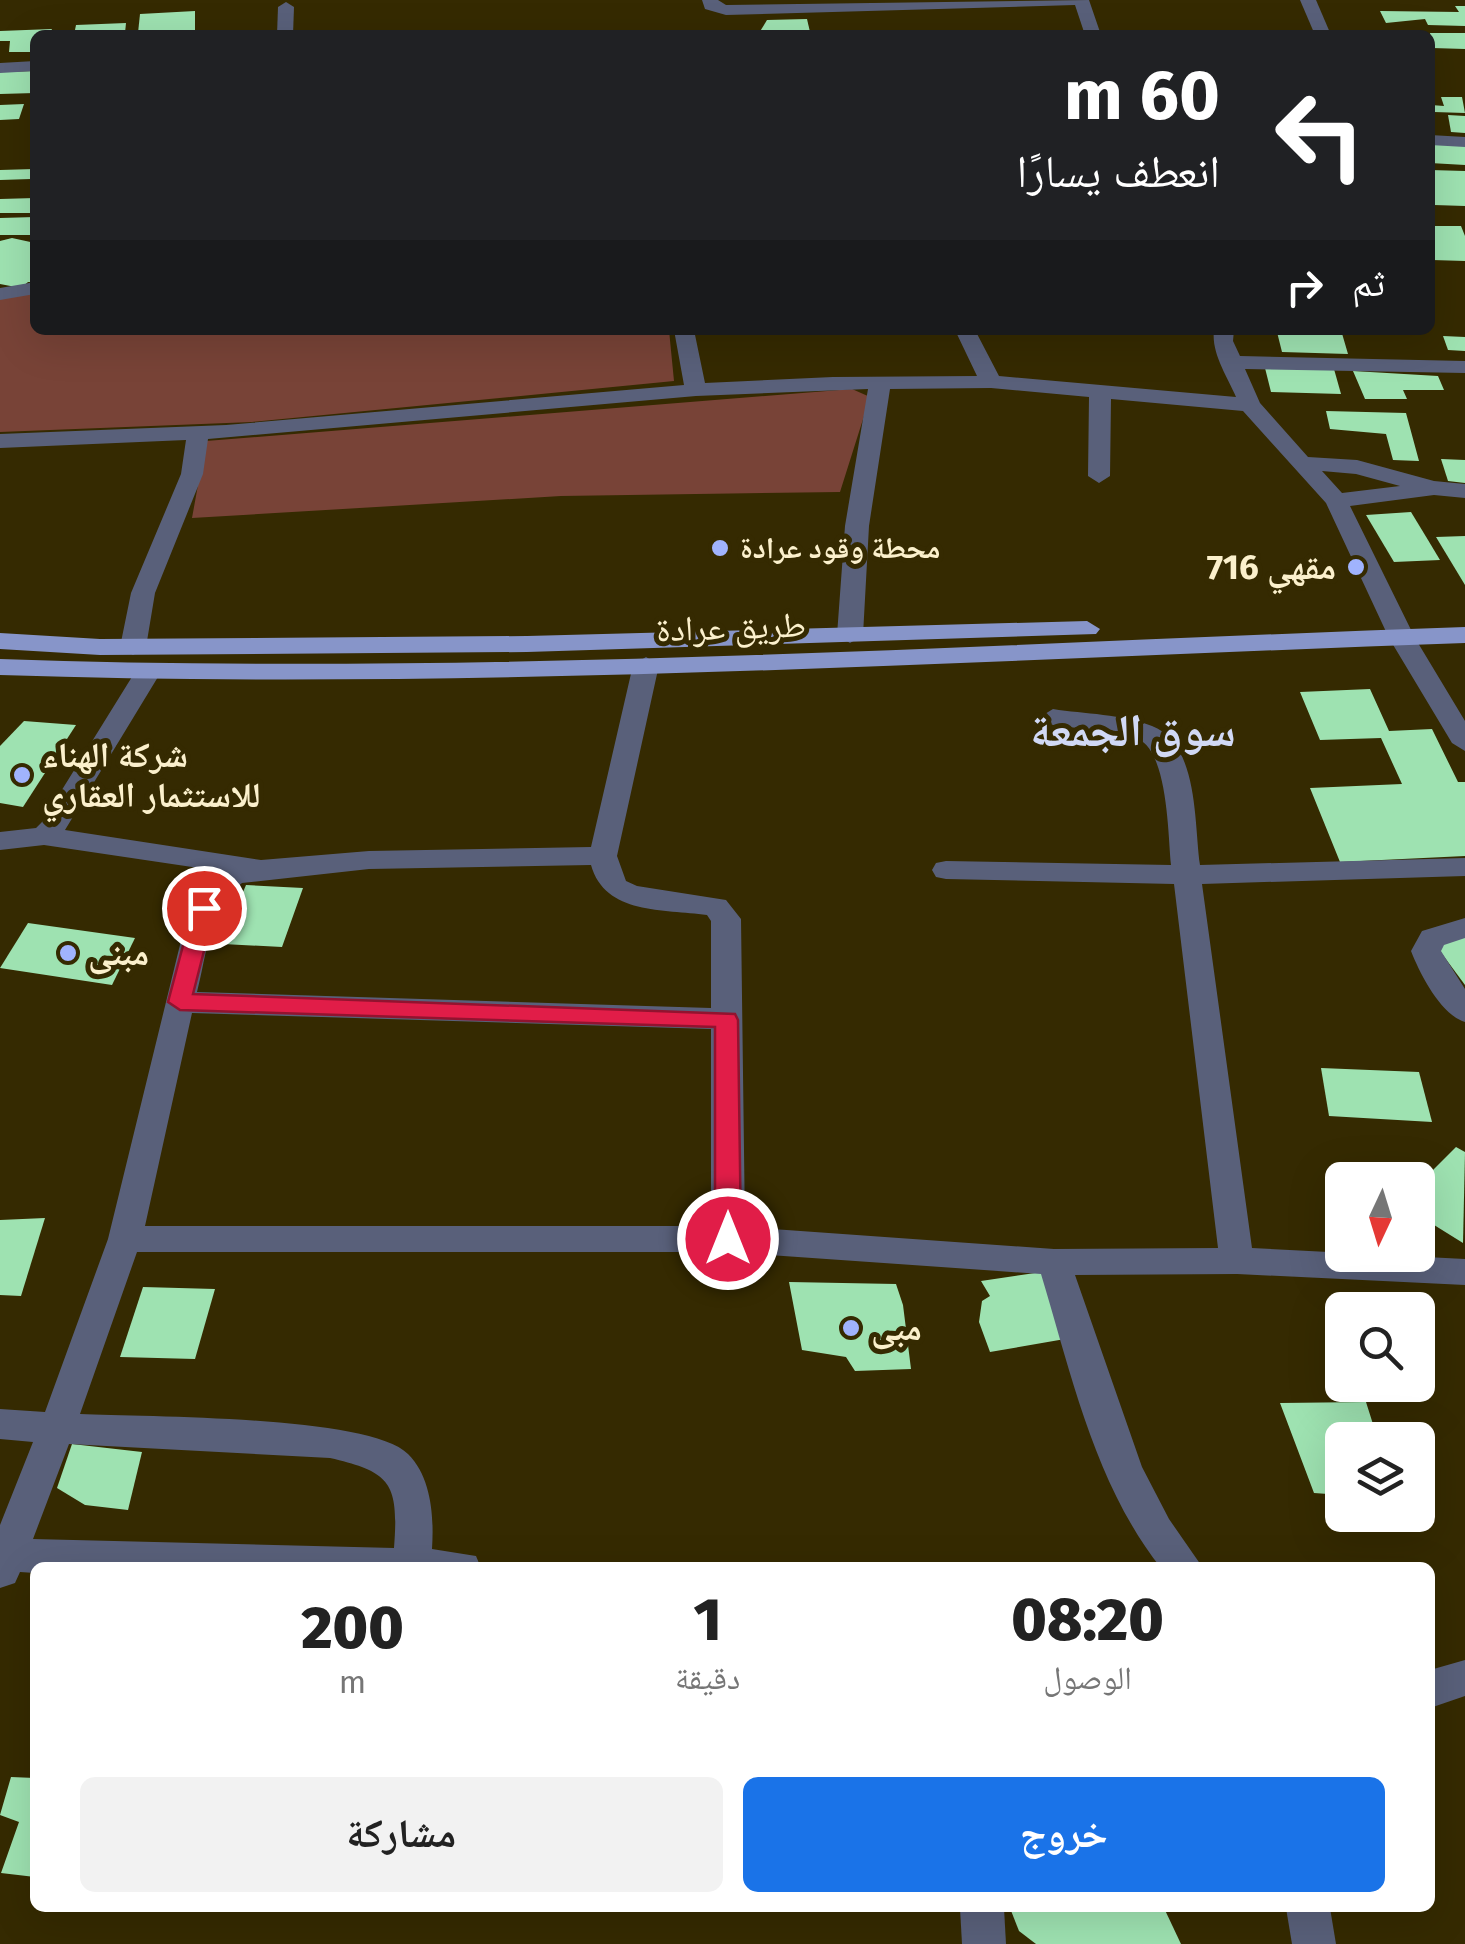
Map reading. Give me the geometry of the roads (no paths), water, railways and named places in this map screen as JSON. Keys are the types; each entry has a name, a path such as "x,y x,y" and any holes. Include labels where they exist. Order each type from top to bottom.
{"main road":[{"name":"طريق عرادة","path":"0,668 148,672 646,665 1398,629 1465,618"},
{"name":"طريق عرادة","path":"0,641 133,646 526,644 850,634 1398,629 1465,635"}],"street":[{"path":"710,0 710,6 726,10 838,14 1081,0 1091,30"},
{"path":"1308,0 1321,30"},
{"path":"286,7 286,30"},
{"path":"0,68 30,66"},
{"path":"1435,140 1465,142"},
{"path":"0,294 30,289"},
{"path":"684,335 696,390"},
{"path":"968,335 991,382"},
{"path":"1223,335 1230,362 1250,405 1336,501 1398,629 1465,743"},
{"path":"1230,362 1465,367"},
{"path":"850,634 857,526 880,382"},
{"path":"0,441 198,433 696,390 880,382 991,382 1250,405"},
{"path":"1100,389 1100,476"},
{"path":"133,646 144,593 192,474 198,433"},
{"path":"1304,463 1357,467 1433,488 1465,491"},
{"path":"1336,501 1433,488"},
{"path":"646,665 603,856 615,887 630,896 722,910 726,919 728,1239"},
{"path":"44,836 148,672"},
{"path":"1054,717 1145,732 1162,744 1173,768 1237,1261"},
{"path":"0,841 44,836 260,869"},
{"path":"104,1562 2,1561 57,1428 125,1239 204,908 216,888 232,876 260,869 369,860 603,856"},
{"path":"946,870 1186,875 1465,867"},
{"path":"1465,928 1432,938 1426,951 1432,968 1465,1011"},
{"path":"180,1002 726,1020"},
{"path":"125,1239 728,1239 1054,1262 1237,1261 1465,1272"},
{"path":"1054,1262 1131,1482 1156,1532 1179,1562"},
{"path":"0,1424 330,1443 372,1453 396,1465 404,1480 417,1523 411,1562"},
{"path":"1435,1687 1465,1678"},
{"path":"982,1912 984,1944"},
{"path":"1309,1912 1314,1944"}],"place":[{"name":"محطة وقود عرادة","path":"720,548"},
{"name":"مقهي 716","path":"1356,567"},
{"name":"شركة الهناء للاستثمار العقاري","path":"22,775"},
{"name":"مبنى","path":"68,953"},
{"name":"مبى","path":"851,1328"}],"district":[{"name":"سوق الجمعة","path":"1133,731"}]}
